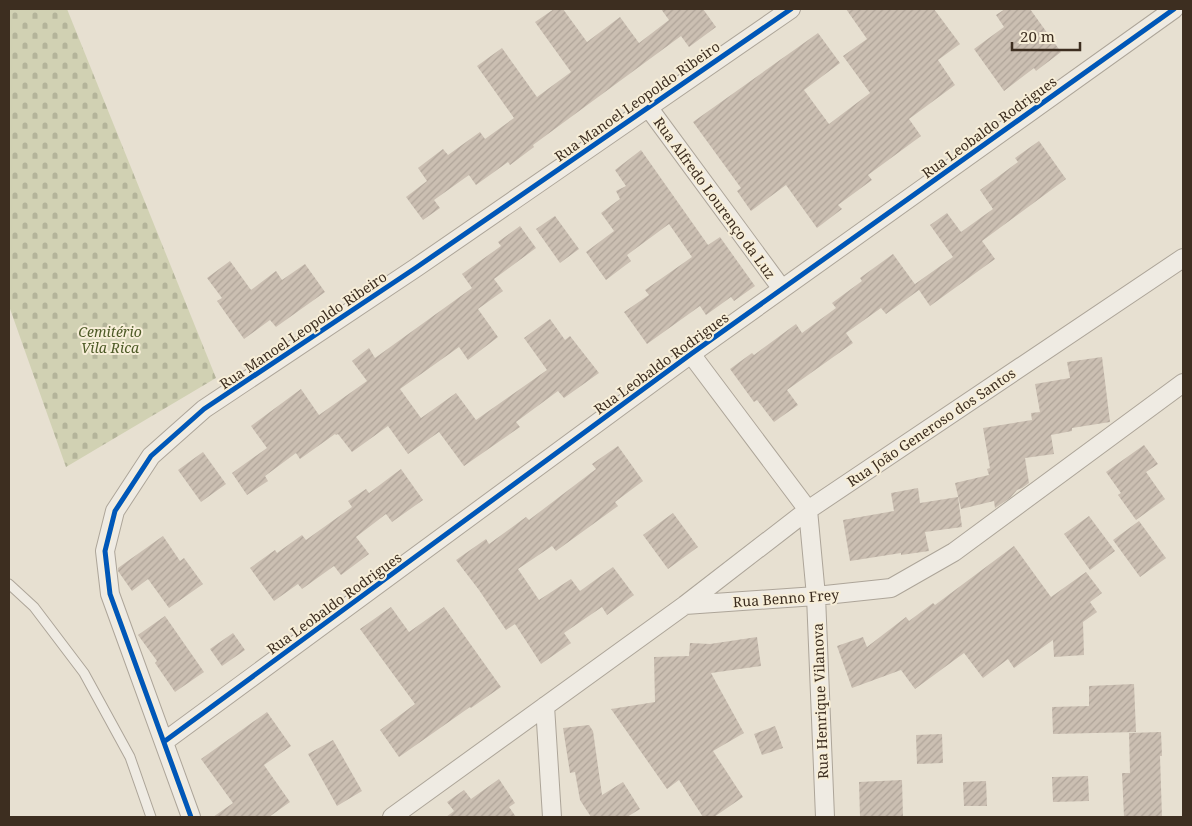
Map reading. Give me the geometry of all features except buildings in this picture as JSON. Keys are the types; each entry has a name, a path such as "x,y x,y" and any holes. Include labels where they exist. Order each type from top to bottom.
{"street":[{"name":"Rua Manoel Leopoldo Ribeiro","path":"191,817 110,594 105,551 115,511 151,456 204,409 417,267 791,9"},
{"name":"Rua Leobaldo Rodrigues","path":"164,742 691,354 1174,9"},
{"name":"Rua Alfredo Lourenço da Luz","path":"648,107 782,289"},
{"name":"Rua João Generoso dos Santos","path":"685,605 808,510 1183,258"},
{"path":"691,354 808,510"},
{"name":"Rua Benno Frey","path":"685,605 816,596 891,588 954,552 1183,384"},
{"name":"Rua Henrique Vilanova","path":"808,510 816,596 825,817"},
{"path":"392,817 685,605"},
{"path":"545,706 552,817"}],"lane":[{"path":"9,584 34,607 84,673 130,757 151,817"}],"green space":[{"name":"Cemitério Vila Rica","path":"9,9 67,9 216,378 66,467 9,306"}],"cycle path":[{"path":"191,817 110,594 105,551 115,511 151,456 204,409 417,267 791,9"},
{"path":"165,741 691,354 1174,9"}]}
